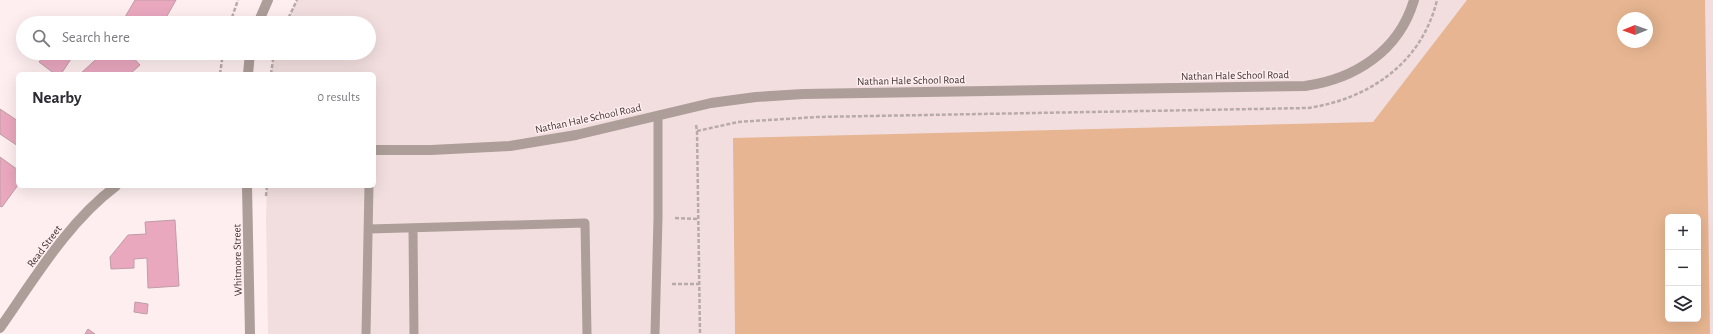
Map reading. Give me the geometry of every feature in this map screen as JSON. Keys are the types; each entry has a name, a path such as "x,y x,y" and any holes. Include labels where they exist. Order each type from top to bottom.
{"street":[{"path":"261,16 268,0"},
{"name":"Nathan Hale School Road","path":"376,150 431,150 510,146 576,135 711,103 756,97 803,94 1297,86 1321,84 1353,73 1367,64 1388,46 1402,28 1414,0"},
{"path":"248,72 249,60"},
{"name":"Read Street","path":"0,328 62,240 86,212 114,188"},
{"name":"Whitmore Street","path":"247,188 250,334"}],"lane":[{"path":"655,334 658,218 658,116"},
{"path":"366,334 370,229 369,188"},
{"path":"370,229 585,223 587,334"},
{"path":"413,229 414,334"}],"path":[{"path":"232,16 238,0"},
{"path":"289,16 297,0"},
{"path":"220,72 222,60"},
{"path":"271,72 273,60"},
{"path":"697,131 700,334"},
{"path":"658,218 698,219"},
{"path":"656,284 699,284"}],"shaded area":[{"path":"297,0 1713,0 1713,334 268,334 267,188 376,188 376,72 271,72 273,60 376,60 376,16 289,16"},
{"path":"1467,0 1705,0 1710,334 735,334 733,138 1373,122"}],"building":[{"path":"135,0 176,0 167,16 126,16"},
{"path":"41,60 70,60 62,72 52,72 39,62"},
{"path":"95,60 135,60 140,65 132,72 82,72"},
{"path":"0,109 16,120 16,145 0,134"},
{"path":"0,157 16,169 16,188 2,207 0,206"},
{"path":"175,220 179,286 148,288 147,258 134,259 134,268 111,269 110,257 128,235 146,234 145,222"},
{"path":"135,302 148,304 147,314 134,312"},
{"path":"88,329 95,334 85,334"}]}
